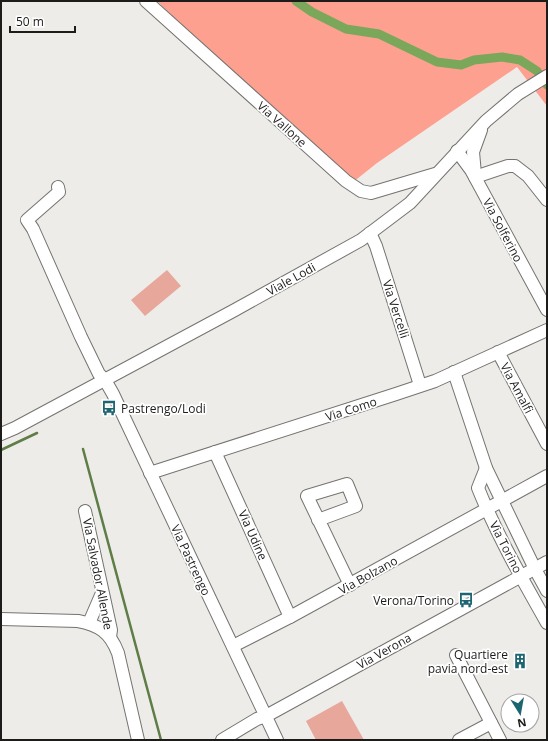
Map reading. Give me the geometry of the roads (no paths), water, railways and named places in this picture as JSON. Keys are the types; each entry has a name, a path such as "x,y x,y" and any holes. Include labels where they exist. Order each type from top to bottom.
{"street":[{"name":"Via Vallone","path":"146,1 346,181 361,191 372,193 436,174"},
{"name":"Viale Lodi","path":"1,434 105,380 361,240 410,203 486,121 518,94 547,76"},
{"path":"486,121 478,136 473,152 475,177 508,166 515,166 528,176 547,200"},
{"name":"Via Solferino","path":"457,151 475,177 547,310"},
{"path":"58,187 59,192 27,220 33,229 99,374 105,380"},
{"name":"Via Vercelli","path":"370,233 376,246 420,385"},
{"name":"Via Como","path":"150,473 435,381 547,330"},
{"name":"Via Amalfi","path":"498,352 547,444"},
{"name":"Via Torino","path":"454,372 486,468 534,569 547,591"},
{"name":"Via Pastrengo","path":"105,380 277,740"},
{"name":"Via Udine","path":"215,452 290,618"},
{"name":"Via Torino","path":"486,468 478,488 521,577 547,623"},
{"name":"Via Bolzano","path":"232,646 290,618 547,476"},
{"name":"Via Salvador Allende","path":"85,511 111,630 110,637"},
{"path":"318,520 350,585"},
{"name":"Via Verona","path":"222,740 257,719 266,716 547,562"},
{"path":"89,623 102,593"},
{"name":"Via Salvador Allende","path":"1,619 57,620 89,623 102,629 110,637 118,653 138,740"},
{"path":"456,655 500,740"},
{"path":"459,740 491,723"}],"waterway":[{"path":"296,1 312,12 346,29 379,34 437,62 461,65 474,60 502,57 520,60 537,71 547,85"},
{"path":"1,450 37,433"},
{"path":"83,449 161,740"}],"place":[{"name":"Pastrengo/Lodi","path":"109,408"},
{"name":"Verona/Torino","path":"466,600"},
{"name":"Quartiere pavia nord-est","path":"520,661"}]}
